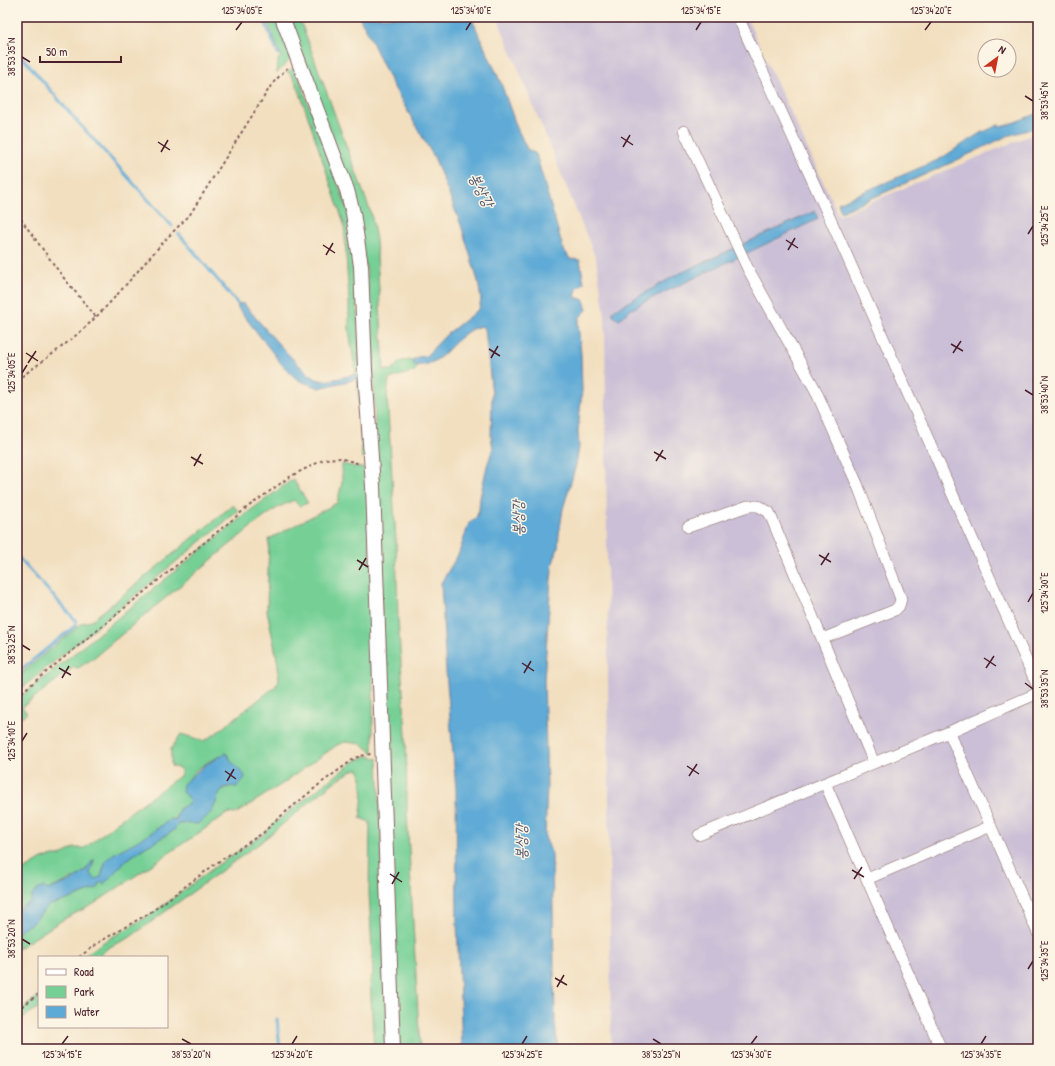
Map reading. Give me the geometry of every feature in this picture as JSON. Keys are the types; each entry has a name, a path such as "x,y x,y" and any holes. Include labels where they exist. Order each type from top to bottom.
{"main road":[{"path":"282,17 342,177 353,213 361,266 365,370 372,467 393,1049"}],"street":[{"path":"738,17 839,237 1038,687"},
{"path":"684,131 748,269 815,389 858,486 901,599 899,606 895,610 822,638"},
{"path":"688,527 748,506 758,506 769,512 874,763"},
{"path":"699,835 949,732 1038,693"},
{"path":"949,732 1038,933"},
{"path":"824,783 941,1049"},
{"path":"866,879 991,826"}],"path":[{"path":"17,380 65,346 96,317 148,261 173,231 190,216 272,84 298,59"},
{"path":"17,214 63,277 96,317"},
{"path":"17,696 249,506 291,476 325,459 340,458 372,467"},
{"path":"80,956 101,941 151,912 218,862 263,833 275,821 354,759 366,754 382,755"},
{"path":"17,1010 38,995"}],"shaded area":[{"path":"497,17 746,17 838,214 840,215 1038,132 1038,1049 611,1049 605,315 596,259"}],"green space":[{"path":"266,17 277,17 292,58 277,73 278,60 281,56"},
{"path":"287,17 299,17 371,213 376,240 384,370 392,370 401,361 412,360 414,365 418,365 415,371 389,379 387,396 396,540 398,620 406,735 407,814 420,1049 398,1049 373,372 366,266"},
{"path":"295,67 351,220 367,456 362,458 357,379 349,331 349,300 344,224 298,87 291,74 287,72"},
{"path":"342,464 367,469 373,616 373,753 362,744 345,742 337,745 282,784 235,814 228,813 94,904 64,919 17,949 17,933 33,922 49,905 98,888 102,881 104,883 124,862 142,849 173,831 178,824 190,823 216,803 219,792 232,785 244,774 232,762 227,754 208,762 195,771 188,781 182,792 188,797 190,803 179,809 175,820 171,819 148,835 103,870 101,877 95,880 90,873 94,861 80,875 48,890 43,887 31,902 17,911 17,874 42,859 59,856 74,848 85,848 117,822 181,775 181,769 171,766 171,749 181,734 204,741 276,686 279,680 278,664 267,610 269,539 337,503 342,483"},
{"path":"293,479 308,503 299,506 294,500 277,508 251,527 92,659 78,668 74,667 22,707 27,713 17,720 17,700 243,516"},
{"path":"233,505 238,511 17,692 17,677 82,623 91,621"},
{"path":"366,756 378,758 389,1049 374,1049 370,980 373,974 369,892 370,822 360,818 362,806 362,781 359,769 353,770 334,782 261,842 129,938 108,948 100,956 84,956 102,943 152,914 219,864 264,834 276,822 355,761"},
{"path":"38,997 38,1008 17,1022 17,1012"}],"water":[{"name":"봉상강","path":"359,17 471,17 501,83 517,128 527,149 536,154 563,248 570,259 580,260 584,283 577,289 575,297 584,300 587,310 580,317 578,324 582,390 578,431 579,447 576,465 563,509 558,548 553,563 544,680 547,787 545,837 552,854 555,1023 558,1049 462,1049 457,922 456,789 446,671 441,583 459,553 469,523 476,518 479,510 487,466 493,448 491,436 492,394 485,329 481,326 463,335 442,356 434,361 425,365 414,365 412,360 418,357 426,356 447,334 479,309 481,300 478,281 461,225 435,159 391,82"},
{"path":"1038,113 1038,127 1007,136 841,212 838,203 940,159 977,135 998,125 1005,126"},
{"path":"815,211 818,219 642,303 619,319 613,316 613,311 615,309 676,275"},
{"path":"237,303 244,304 292,358 312,376 319,380 328,380 356,374 357,379 319,388 300,381 283,366 238,308"},
{"path":"226,753 232,762 244,774 245,778 237,787 226,787 222,789 213,809 206,817 197,824 178,824 173,831 142,849 124,862 104,884 102,881 98,888 49,905 33,922 17,933 17,911 31,902 34,893 43,887 48,890 76,878 84,872 94,859 90,873 95,879 101,877 106,860 115,853 148,835 171,819 176,820 179,809 190,803 188,797 182,792 183,784 205,765"}],"waterway":[{"path":"263,17 278,54"},
{"path":"17,51 76,120 172,226"},
{"path":"179,234 237,303"},
{"path":"17,556 76,621 76,625 17,673"},
{"path":"277,1019 280,1049"}]}
